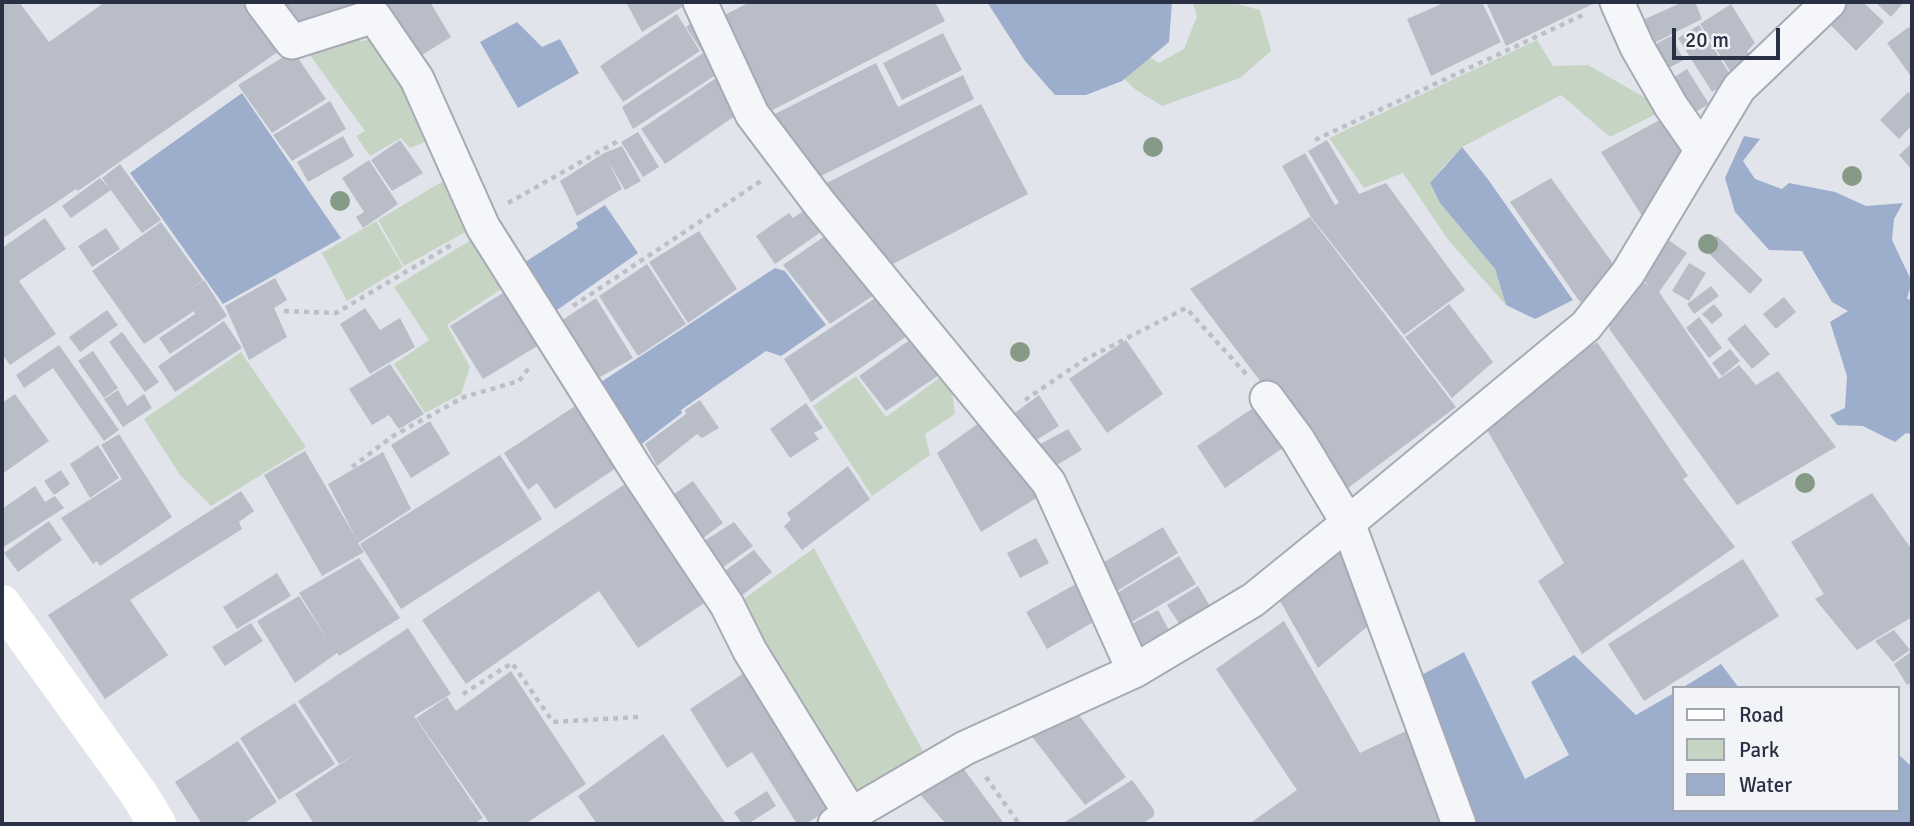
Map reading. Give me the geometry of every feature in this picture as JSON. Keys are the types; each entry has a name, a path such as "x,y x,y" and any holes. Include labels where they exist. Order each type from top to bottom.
{"street":[{"path":"262,2 292,43 374,16 417,79 481,223 636,469 727,605 842,819 965,748 1134,671 1253,600 1586,326 1628,273 1739,88 1829,2"},
{"path":"700,2 752,114 788,163 1049,483 1134,671"},
{"path":"1602,7 1637,47 1671,106 1702,149"},
{"path":"1267,398 1298,440 1348,523 1459,824"},
{"path":"2,604 139,794 157,824"}],"path":[{"path":"1315,140 1602,7"},
{"path":"284,312 336,313 618,141"},
{"path":"352,467 393,436 464,397 519,381 540,354 547,325 788,163"},
{"path":"997,419 1084,360 1186,308 1267,398"},
{"path":"463,694 512,663 554,722 638,717"},
{"path":"965,748 1019,824"}],"green space":[{"path":"1192,2 1230,2 1260,10 1271,51 1240,78 1162,106 1136,90 1119,74 1143,53 1159,63 1184,49 1197,16"},
{"path":"348,35 361,41 375,39 432,139 410,148 401,138 370,156 356,136 365,131 309,54"},
{"path":"1537,40 1553,66 1588,65 1649,100 1656,114 1610,137 1561,95 1462,147 1442,168 1430,184 1440,203 1495,269 1506,305 1449,241 1403,173 1364,188 1329,138"},
{"path":"450,177 473,228 404,266 378,220"},
{"path":"376,221 403,267 347,301 322,253"},
{"path":"476,237 506,286 447,325 470,367 461,394 425,413 394,364 429,340 394,287"},
{"path":"241,352 306,447 211,506 180,475 144,419"},
{"path":"949,371 955,414 925,434 930,455 872,496 813,406 856,376 886,417"},
{"path":"814,548 924,753 850,796 737,604"}],"water":[{"path":"987,2 1172,2 1169,42 1122,81 1086,95 1055,95 1025,61"},
{"path":"517,22 542,47 560,39 579,73 518,108 480,42"},
{"path":"242,93 341,238 223,304 130,173"},
{"path":"1744,136 1760,139 1743,161 1755,179 1782,189 1789,183 1835,192 1866,206 1903,203 1894,219 1892,240 1912,282 1907,298 1912,302 1912,434 1906,433 1895,442 1863,426 1837,425 1830,415 1845,408 1847,376 1830,322 1848,311 1832,302 1802,251 1769,250 1735,212 1725,178"},
{"path":"1462,147 1573,300 1535,319 1506,305 1495,269 1440,203 1430,183"},
{"path":"605,205 638,253 550,315 522,264 578,228 576,223"},
{"path":"775,268 785,271 826,325 781,356 766,351 681,410 682,413 639,446 598,384"},
{"path":"1464,652 1525,779 1569,755 1531,682 1574,655 1636,715 1672,694 1672,812 1900,812 1900,756 1912,767 1912,824 1471,824 1416,678"},
{"path":"1721,664 1738,686 1685,686"}],"building":[{"path":"2,2 19,2 49,42 105,2 247,2 282,49 78,191 76,189 2,239"},
{"path":"280,2 359,2 298,28"},
{"path":"390,2 430,2 451,37 417,58 386,5"},
{"path":"626,2 690,2 642,32"},
{"path":"750,2 935,2 945,21 761,116 713,21"},
{"path":"1446,2 1482,2 1501,42 1431,76 1407,19"},
{"path":"1486,2 1597,2 1506,46"},
{"path":"1683,2 1695,2 1702,19 1646,47 1636,23"},
{"path":"1844,2 1863,2 1884,22 1856,51 1826,20"},
{"path":"1875,2 1904,2 1891,17"},
{"path":"1731,4 1755,43 1747,51 1751,55 1732,74 1700,24"},
{"path":"677,14 700,51 623,102 600,66"},
{"path":"696,19 728,67 633,129 622,107 703,53 686,27"},
{"path":"1699,25 1733,79 1712,92 1678,38"},
{"path":"1909,27 1912,32 1910,75 1887,43"},
{"path":"943,33 962,70 902,100 883,63"},
{"path":"1671,36 1684,60 1661,72 1648,48"},
{"path":"293,51 326,99 272,133 238,85"},
{"path":"876,63 898,107 963,75 974,99 815,179 767,118"},
{"path":"1687,69 1709,104 1689,116 1667,82"},
{"path":"722,74 745,109 665,164 641,129"},
{"path":"1908,92 1912,96 1912,125 1899,139 1880,120"},
{"path":"330,101 346,129 292,161 273,135"},
{"path":"981,104 1028,194 887,267 821,186"},
{"path":"1665,117 1689,152 1646,222 1601,152"},
{"path":"638,132 659,167 643,177 621,142"},
{"path":"343,136 354,156 308,182 297,162"},
{"path":"400,140 423,173 392,191 371,160"},
{"path":"1327,140 1359,194 1386,183 1465,290 1404,335 1311,217 1282,166 1305,153 1335,205 1339,203 1308,151"},
{"path":"1912,143 1912,170 1899,155"},
{"path":"622,146 641,181 625,190 608,161 622,189 577,216 560,181 604,153"},
{"path":"369,160 398,204 363,228 356,217 364,212 342,178"},
{"path":"120,164 161,220 142,233 102,178"},
{"path":"100,178 111,190 71,218 62,206"},
{"path":"1551,178 1614,265 1608,271 1611,273 1591,290 1595,294 1580,302 1510,202"},
{"path":"815,203 831,225 775,264 756,236 789,213 793,218"},
{"path":"1310,217 1456,407 1344,491 1190,289"},
{"path":"45,218 66,249 19,281 56,334 10,365 2,354 2,248"},
{"path":"161,222 203,280 189,290 204,280 227,316 170,354 159,338 195,314 194,311 144,344 92,271"},
{"path":"106,228 120,249 92,267 78,246"},
{"path":"835,229 882,290 830,324 783,265"},
{"path":"699,231 737,289 688,323 649,262"},
{"path":"1717,236 1763,280 1750,294 1704,249"},
{"path":"1667,239 1687,253 1659,292 1719,379 1739,365 1756,385 1778,371 1836,447 1737,505 1610,330 1608,320 1639,280 1650,286 1640,278"},
{"path":"1689,263 1706,273 1689,301 1672,291"},
{"path":"647,264 686,324 638,356 599,296"},
{"path":"275,278 287,300 274,308 287,337 249,360 225,306"},
{"path":"1711,286 1719,296 1694,314 1687,304"},
{"path":"506,291 539,345 483,379 450,326"},
{"path":"881,294 910,334 811,402 784,359"},
{"path":"1784,297 1796,312 1776,329 1763,314"},
{"path":"596,298 633,358 595,380 556,324"},
{"path":"1449,304 1493,362 1452,398 1405,337"},
{"path":"1714,304 1723,315 1712,324 1702,314"},
{"path":"365,308 380,330 400,318 415,347 370,374 340,324"},
{"path":"107,310 118,325 80,352 69,337"},
{"path":"1699,317 1722,348 1709,358 1686,328"},
{"path":"224,321 242,348 175,392 158,366"},
{"path":"1745,324 1770,354 1752,369 1727,339"},
{"path":"122,332 159,382 145,392 109,342"},
{"path":"918,334 945,371 886,411 859,376"},
{"path":"1126,340 1163,394 1107,433 1069,379"},
{"path":"1597,342 1688,476 1683,479 1735,547 1582,654 1538,581 1564,563 1487,430 1550,379 1548,375"},
{"path":"59,345 119,430 104,441 53,368 24,388 16,375"},
{"path":"1730,349 1740,361 1722,376 1712,363"},
{"path":"93,351 118,388 104,398 78,361"},
{"path":"390,364 424,414 399,429 389,415 372,425 349,389"},
{"path":"118,390 127,406 144,394 152,408 123,427 104,399"},
{"path":"15,394 49,441 2,474 2,403"},
{"path":"1039,395 1059,426 1030,444 1008,418"},
{"path":"700,400 719,428 702,438 697,434 657,466 645,444 686,414 685,410"},
{"path":"581,402 622,464 555,509 537,483 528,490 504,453"},
{"path":"1262,402 1290,443 1225,488 1197,446"},
{"path":"806,403 823,428 814,433 819,439 790,458 770,429"},
{"path":"986,418 1043,494 981,532 937,453"},
{"path":"430,421 450,454 411,478 391,445"},
{"path":"1068,429 1082,450 1050,469 1033,448"},
{"path":"119,434 172,517 100,566 97,561 93,564 61,518 122,479 101,445"},
{"path":"98,445 119,478 90,498 70,464"},
{"path":"305,451 357,540 328,484 383,452 411,509 358,543 364,552 322,576 264,475"},
{"path":"500,455 542,519 401,609 360,544"},
{"path":"848,466 870,499 802,550 784,526 791,520 787,513"},
{"path":"61,470 70,484 54,495 44,481"},
{"path":"631,480 710,599 638,648 599,591 466,684 422,620"},
{"path":"693,481 723,523 698,542 668,498"},
{"path":"35,486 45,502 55,496 64,508 2,548 2,509"},
{"path":"241,491 254,511 239,522 242,529 130,600 168,655 105,699 48,615"},
{"path":"1872,493 1912,550 1912,617 1857,650 1815,599 1824,594 1791,542"},
{"path":"49,521 62,540 18,572 4,553"},
{"path":"734,522 753,546 718,571 698,545"},
{"path":"1163,527 1178,553 1114,593 1099,565"},
{"path":"1036,538 1049,563 1020,578 1007,553"},
{"path":"1347,547 1374,621 1318,668 1280,601"},
{"path":"754,550 772,572 735,601 719,575"},
{"path":"1179,556 1196,584 1128,624 1112,596"},
{"path":"359,558 400,618 339,656 337,653 295,683 257,621 299,596 328,640 299,593"},
{"path":"1743,559 1779,616 1644,701 1608,644"},
{"path":"277,573 291,596 237,629 223,607"},
{"path":"1081,581 1102,617 1047,649 1026,612"},
{"path":"1198,586 1214,613 1184,631 1167,605"},
{"path":"1158,610 1169,630 1137,647 1126,627"},
{"path":"1284,621 1360,753 1410,729 1450,816 1434,824 1249,824 1297,790 1216,669"},
{"path":"251,623 263,641 225,666 212,647"},
{"path":"408,628 451,694 414,716 483,818 474,824 314,824 295,794 357,753 339,764 298,701"},
{"path":"1894,630 1910,650 1893,662 1875,641"},
{"path":"1911,652 1912,682 1907,685 1894,664"},
{"path":"750,669 835,806 805,824 797,824 752,752 727,768 690,709"},
{"path":"511,671 586,784 525,824 490,824 416,718 447,697 456,711"},
{"path":"295,703 335,764 279,800 240,738"},
{"path":"1075,710 1126,777 1085,805 1030,734"},
{"path":"663,734 726,824 597,824 578,796"},
{"path":"238,741 277,802 243,824 202,824 175,782"},
{"path":"960,764 1003,822 946,824 918,792"},
{"path":"1132,780 1154,810 1154,816 1142,824 1062,824"},
{"path":"767,791 776,806 748,824 742,824 734,812"}]}
